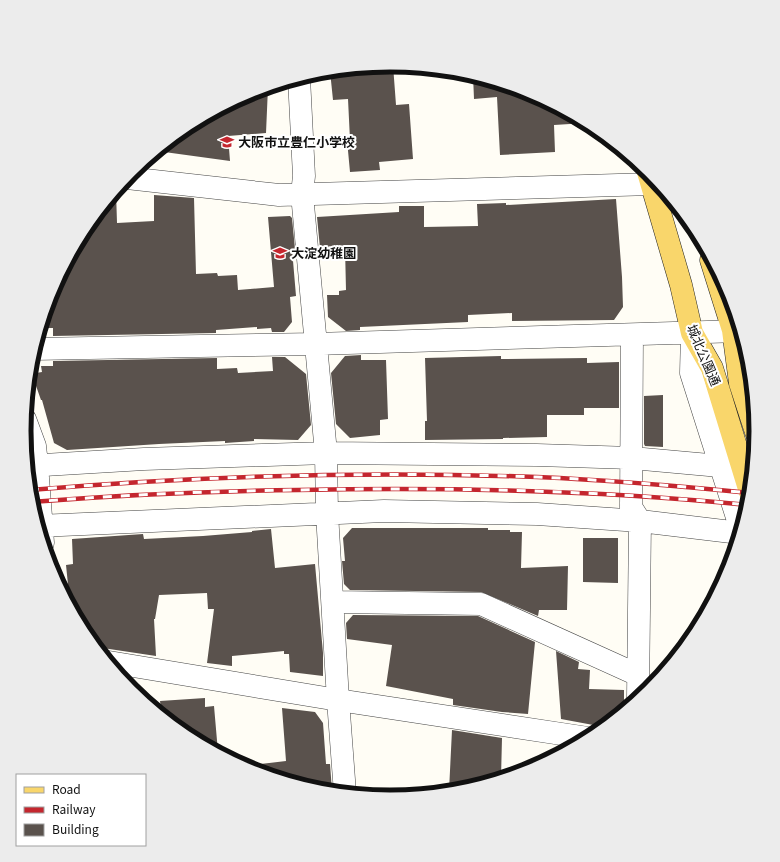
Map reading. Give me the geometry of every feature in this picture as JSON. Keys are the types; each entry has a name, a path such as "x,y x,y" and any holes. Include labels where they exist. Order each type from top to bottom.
{"main road":[{"name":"城北公園通","path":"652,186 681,285 692,333 712,368 746,479"},
{"name":"城北公園通","path":"736,336 740,383 748,407"}],"street":[{"path":"299,84 304,176 302,194 326,453 327,513 345,787"},
{"path":"134,179 279,195 645,178"},
{"path":"41,349 315,344 632,335 734,330"},
{"path":"692,333 691,372 738,520"},
{"path":"632,335 632,458 630,507 640,521 638,691"},
{"path":"31,436 35,446 34,470 38,498"},
{"path":"34,470 144,459 326,453 537,455 632,458 720,466"},
{"path":"44,526 384,511 537,514 640,521 734,532"},
{"path":"333,602 480,604 638,675"},
{"path":"116,663 338,700 578,736"}],"building":[{"path":"394,72 396,105 409,104 413,159 379,162 380,170 350,172 347,140 350,140 348,99 333,100 331,77 367,73"},
{"path":"473,82 527,99 575,124 554,125 555,152 500,155 497,97 474,99"},
{"path":"268,94 266,133 228,136 230,161 164,152 211,120 231,109"},
{"path":"154,195 194,198 196,274 217,273 218,276 237,275 238,290 274,287 268,217 290,216 292,218 295,249 292,249 296,296 290,297 292,322 284,332 272,332 271,328 257,329 257,327 216,330 216,333 53,336 53,328 46,328 58,294 68,272 79,251 105,212 116,199 117,223 154,221"},
{"path":"616,199 623,307 614,320 512,321 512,313 468,315 468,322 360,327 360,330 346,331 328,317 327,295 339,295 339,291 346,290 345,247 320,248 317,217 399,212 399,206 424,206 424,227 478,226 477,204 506,203 506,205"},
{"path":"361,355 361,360 386,360 388,419 380,420 380,435 350,438 336,424 331,373 345,356"},
{"path":"501,356 501,359 587,358 587,363 619,362 619,408 584,408 584,415 547,415 547,437 425,440 425,421 427,421 425,358"},
{"path":"272,357 285,357 306,374 311,425 298,440 254,439 254,441 225,443 225,441 67,450 54,443 42,400 35,383 36,373 42,372 41,366 53,366 53,361 217,358 217,369 237,368 238,373 273,371"},
{"path":"663,395 663,447 645,446 644,396"},
{"path":"352,528 488,528 488,530 510,530 510,532 522,532 521,568 568,566 567,610 539,610 538,616 481,592 350,590 344,584 342,561 345,561 343,538"},
{"path":"271,529 275,568 315,564 323,653 323,676 290,672 289,654 284,654 284,651 232,656 232,666 207,663 214,609 208,609 207,593 159,595 154,619 156,656 104,648 69,591 66,565 73,564 72,539 143,534 144,539 203,536"},
{"path":"583,538 618,538 618,583 583,582"},
{"path":"353,615 478,616 535,642 528,714 453,705 453,699 386,686 392,645 347,639 346,623"},
{"path":"556,651 579,662 578,669 590,670 589,689 624,690 624,704 595,725 561,719"},
{"path":"205,698 205,707 214,706 217,746 171,716 161,708 160,701"},
{"path":"282,708 315,712 323,723 326,764 330,764 332,785 297,778 257,764 286,761"},
{"path":"452,730 502,738 501,772 483,778 449,785"}],"railway":[{"path":"36,490 220,478 347,475 474,475 564,478 743,492"},
{"path":"38,501 198,492 354,489 467,489 636,496 741,504"}],"place":[{"name":"大阪市立豊仁小学校","path":"227,142"},
{"name":"大淀幼稚園","path":"280,253"}]}
